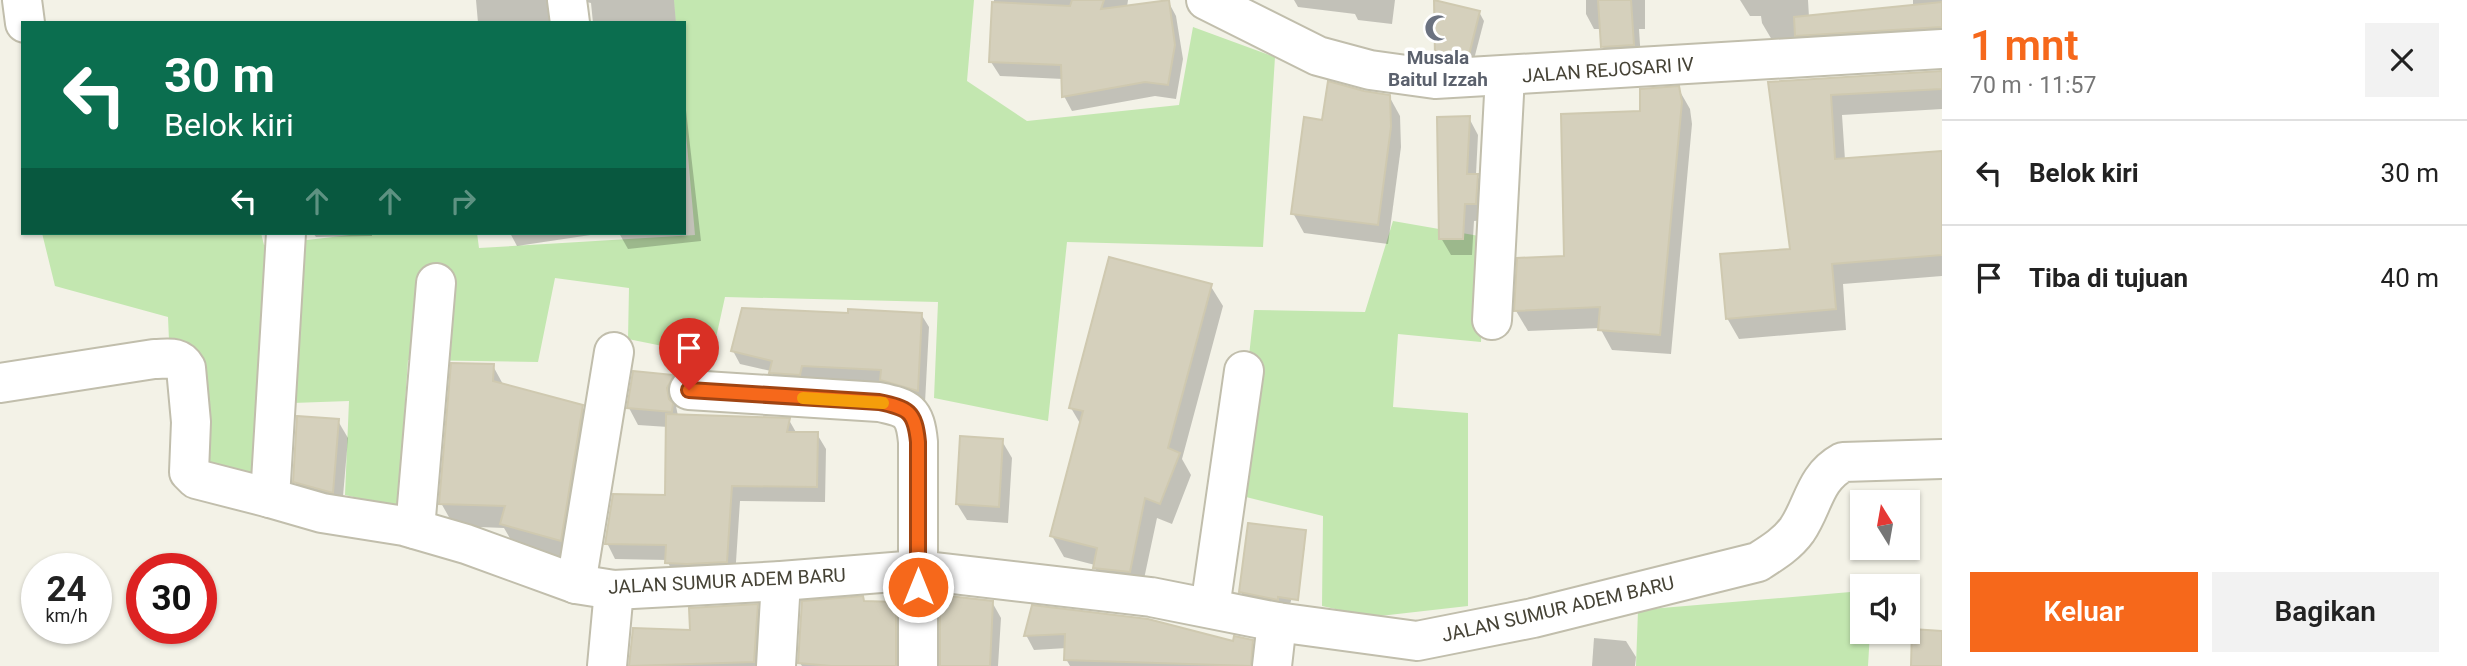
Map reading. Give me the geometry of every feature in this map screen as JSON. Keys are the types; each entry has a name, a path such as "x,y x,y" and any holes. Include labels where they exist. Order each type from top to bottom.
{"street":[{"path":"22,0 25,21"},
{"path":"567,0 570,21"},
{"name":"JALAN REJOSARI IV","path":"1206,0 1318,56 1370,70 1435,79 1942,49"},
{"path":"1492,320 1505,76"},
{"path":"270,498 286,235"},
{"path":"415,529 436,283"},
{"path":"576,584 614,352"},
{"name":"JALAN SUMUR ADEM BARU","path":"0,383 154,359 176,358 182,361 186,368 191,422 189,472 196,479 322,513 415,529 466,544 576,584 614,590 918,570 1151,597 1277,622 1417,641 1533,618 1758,562 1781,547 1797,531 1817,488 1830,469 1843,462 1942,459"},
{"path":"1210,608 1244,370"},
{"path":"689,390 879,402 901,407 912,415 918,442 918,666"},
{"path":"776,666 781,581"},
{"path":"607,666 614,590"},
{"path":"1272,666 1277,622"}],"green space":[{"path":"674,0 974,0 967,81 1027,121 1179,105 1193,27 1275,57 1263,247 1067,242 1048,421 934,398 938,302 725,297 712,356 628,339 629,288 555,278 538,362 408,360 398,507 345,495 349,401 264,404 252,489 174,457 168,317 55,286 42,235 262,235 264,245 350,235 477,235 479,248 695,235 686,134 686,21 676,21"},
{"path":"1393,221 1485,237 1481,342 1398,334 1393,407 1468,413 1468,606 1371,617 1322,606 1323,516 1234,494 1254,310 1365,312"},
{"path":"1850,592 1850,644 1869,644 1868,666 1636,666 1638,610"}],"building":[{"path":"1072,0 1104,0 1101,9 1169,0 1175,45 1168,85 1145,82 1062,97 1061,65 989,62 992,2 1070,6"},
{"path":"1434,0 1480,11 1469,55 1435,57"},
{"path":"1598,0 1631,0 1634,45 1601,47"},
{"path":"1942,2 1942,27 1795,36 1794,17"},
{"path":"1942,71 1942,89 1831,95 1835,159 1942,151 1942,255 1832,264 1836,309 1726,319 1720,254 1790,249 1768,82"},
{"path":"1328,81 1390,95 1391,127 1378,225 1291,214 1304,117 1322,120"},
{"path":"1679,86 1682,102 1660,335 1598,330 1600,307 1514,311 1517,258 1564,256 1561,114 1640,111 1640,89"},
{"path":"1470,116 1467,174 1478,174 1476,204 1465,204 1463,239 1439,239 1437,117"},
{"path":"1109,257 1212,284 1168,448 1180,453 1160,504 1145,498 1130,572 1093,568 1097,548 1050,536 1083,411 1069,408"},
{"path":"742,308 922,313 918,391 880,380 881,370 802,366 800,375 769,373 772,361 731,351"},
{"path":"451,363 494,364 493,381 583,405 561,541 500,524 505,506 439,504"},
{"path":"633,371 674,375 667,388 669,399 673,403 672,412 627,408"},
{"path":"666,414 790,418 787,432 818,432 817,487 732,486 727,562 665,563 666,545 605,544 613,494 665,495"},
{"path":"297,416 339,419 333,493 293,482"},
{"path":"960,436 1003,439 999,507 956,504"},
{"path":"1248,523 1306,530 1298,600 1278,597 1278,600 1239,592"},
{"path":"940,595 993,601 990,666 940,666"},
{"path":"863,596 864,601 896,602 896,666 798,663 802,601"},
{"path":"758,604 754,662 629,666 633,628 690,630 689,608"},
{"path":"1032,605 1148,619 1233,641 1234,636 1253,640 1251,666 1064,660 1065,634 1024,636"},
{"path":"1920,630 1942,631 1942,666 1911,666 1912,644 1920,644"}],"slow traffic":[{"path":"803,398 883,403"}],"place":[{"name":"Musala Baitul Izzah","path":"1438,28"}],"route":[{"path":"689,390 879,402 901,407 912,415 918,442 918,587"}]}
